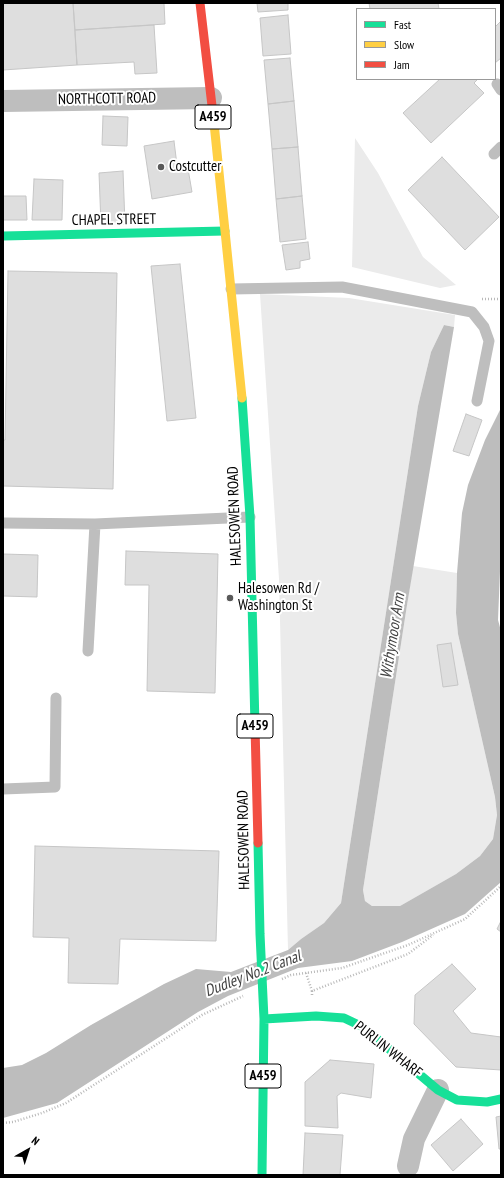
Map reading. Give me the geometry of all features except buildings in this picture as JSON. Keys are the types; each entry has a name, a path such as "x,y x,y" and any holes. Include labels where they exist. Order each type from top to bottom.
{"main road":[{"name":"HALESOWEN ROAD","path":"200,3 244,417 250,517 260,934 264,1019 262,1175"},
{"name":"CHAPEL STREET","path":"3,236 225,231"},
{"name":"PURLIN WHARF","path":"264,1019 316,1016 344,1018 363,1027 438,1090 457,1100 487,1102 501,1099"}],"street":[{"name":"NORTHCOTT ROAD","path":"3,101 211,98"},
{"path":"408,1166 414,1139 438,1090"}],"lane":[{"path":"231,289 342,287 472,312 484,327 489,341 477,401"},
{"path":"3,523 95,524 250,517"},
{"path":"88,651 95,524"},
{"path":"3,789 54,788 56,698"}],"path":[{"path":"312,991 408,954 438,931"},
{"path":"306,973 312,991 316,1016"}],"shaded area":[{"path":"355,138 378,173 423,257 456,285 440,288 352,267"},
{"path":"260,294 349,298 455,315 454,327 444,325 431,352 418,406 341,903 324,923 288,950 279,579"},
{"path":"413,566 457,573 456,613 458,634 495,797 497,815 493,839 480,856 456,874 400,906 372,906 365,901 363,890"}],"water":[{"path":"444,325 454,327 407,605 363,890 365,901 372,906 400,906 456,874 480,856 493,839 497,815 495,797 458,634 456,613 457,573 462,513 468,485 485,440 501,408 501,547 498,620 501,631 501,882 465,914 402,942 352,961 298,968 228,996 198,1012 57,1103 3,1118 3,1068 22,1065 46,1053 91,1025 164,984 196,969 231,972 288,950 324,923 341,903 418,406 431,352"}],"traffic: fast":[{"path":"3,236 225,231"},
{"path":"242,398 250,517 255,727"},
{"path":"258,843 264,1019 262,1175"},
{"path":"264,1019 316,1016 344,1018 363,1027 438,1090 457,1100 487,1102 501,1099"}],"traffic: slow":[{"path":"214,123 242,398"}],"traffic: jam":[{"path":"200,3 214,123"},
{"path":"255,727 258,843"}],"place":[{"name":"Costcutter","path":"161,167"},
{"name":"Halesowen Rd / Washington St","path":"230,598"}],"water label":[{"name":"Withymoor Arm","path":"393,636"},
{"name":"Dudley No.2 Canal","path":"253,974"}]}
